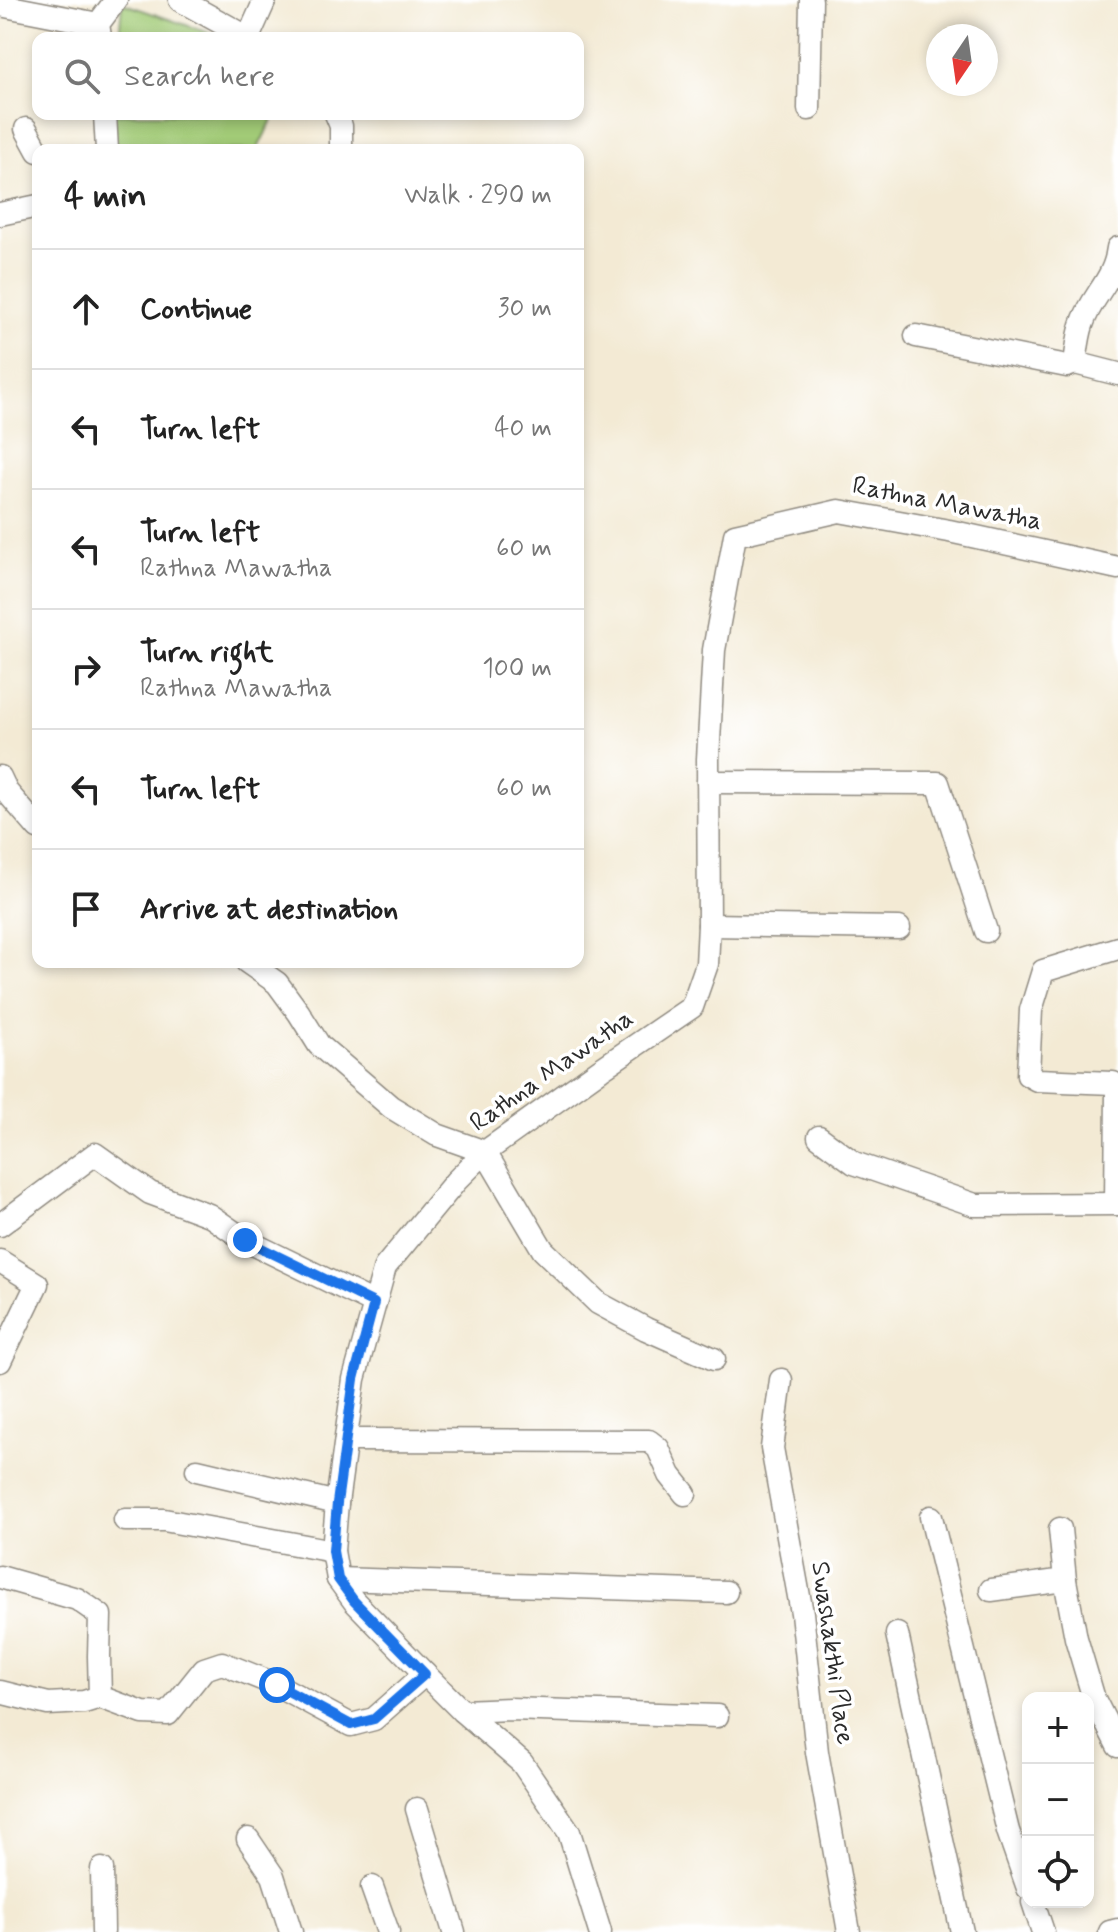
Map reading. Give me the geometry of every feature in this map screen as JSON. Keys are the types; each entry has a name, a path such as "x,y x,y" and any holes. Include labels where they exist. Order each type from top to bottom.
{"street":[{"path":"0,5 99,31 116,0"},
{"path":"180,0 237,32"},
{"path":"251,32 265,0"},
{"path":"809,109 811,0"},
{"path":"105,120 107,144"},
{"path":"338,120 341,144"},
{"path":"26,129 34,144"},
{"path":"0,214 32,207"},
{"path":"1075,363 1082,324 1096,296 1111,276 1118,248"},
{"path":"916,336 1067,366 1075,363 1118,374"},
{"name":"Rathna Mawatha","path":"600,1932 569,1832 522,1763 425,1674 354,1601 338,1579 333,1551 354,1379 385,1267 456,1181 485,1152 692,1007 707,964 708,782 714,650 735,535 839,511 949,531 1118,568"},
{"path":"0,777 7,792 32,821"},
{"path":"708,782 938,783 986,931"},
{"path":"709,925 899,928"},
{"path":"819,1137 854,1163 975,1205 1117,1204 1117,1090 1113,1083 1037,1080 1028,1075 1031,1010 1043,971 1118,948"},
{"path":"256,968 277,983 319,1045 391,1107 437,1135 485,1152 543,1250 598,1303 646,1329 714,1359"},
{"path":"0,1225 95,1154 150,1193 209,1215 245,1240 374,1303"},
{"path":"0,1261 37,1284 0,1361"},
{"name":"Swashakthi Place","path":"781,1380 772,1448 802,1613 817,1752 849,1932"},
{"path":"346,1440 649,1441 658,1448 670,1475 685,1494"},
{"path":"197,1470 337,1503"},
{"path":"931,1517 1008,1831 1022,1871"},
{"path":"125,1520 164,1520 333,1551"},
{"path":"1060,1529 1065,1580 1076,1638 1094,1699 1118,1746"},
{"path":"0,1577 77,1599 100,1615 100,1697"},
{"path":"338,1579 726,1592"},
{"path":"991,1590 1065,1580"},
{"path":"897,1634 962,1932"},
{"path":"0,1692 48,1704 84,1702 100,1697 143,1713 168,1714 204,1669 222,1663 277,1685 351,1725 374,1719 425,1674"},
{"path":"462,1711 510,1709 717,1716"},
{"path":"417,1809 454,1932"},
{"path":"248,1839 273,1876 291,1932"},
{"path":"102,1869 103,1932"},
{"path":"372,1887 388,1932"},
{"path":"1035,1908 1043,1932"},
{"path":"1110,1932 1118,1930"}],"green space":[{"path":"122,3 207,32 120,32"},
{"path":"112,120 272,120 260,144 114,144"}],"route":[{"path":"245,1240 374,1303 354,1379 333,1551 338,1579 354,1601 425,1674 374,1719 351,1725 277,1685"}]}
